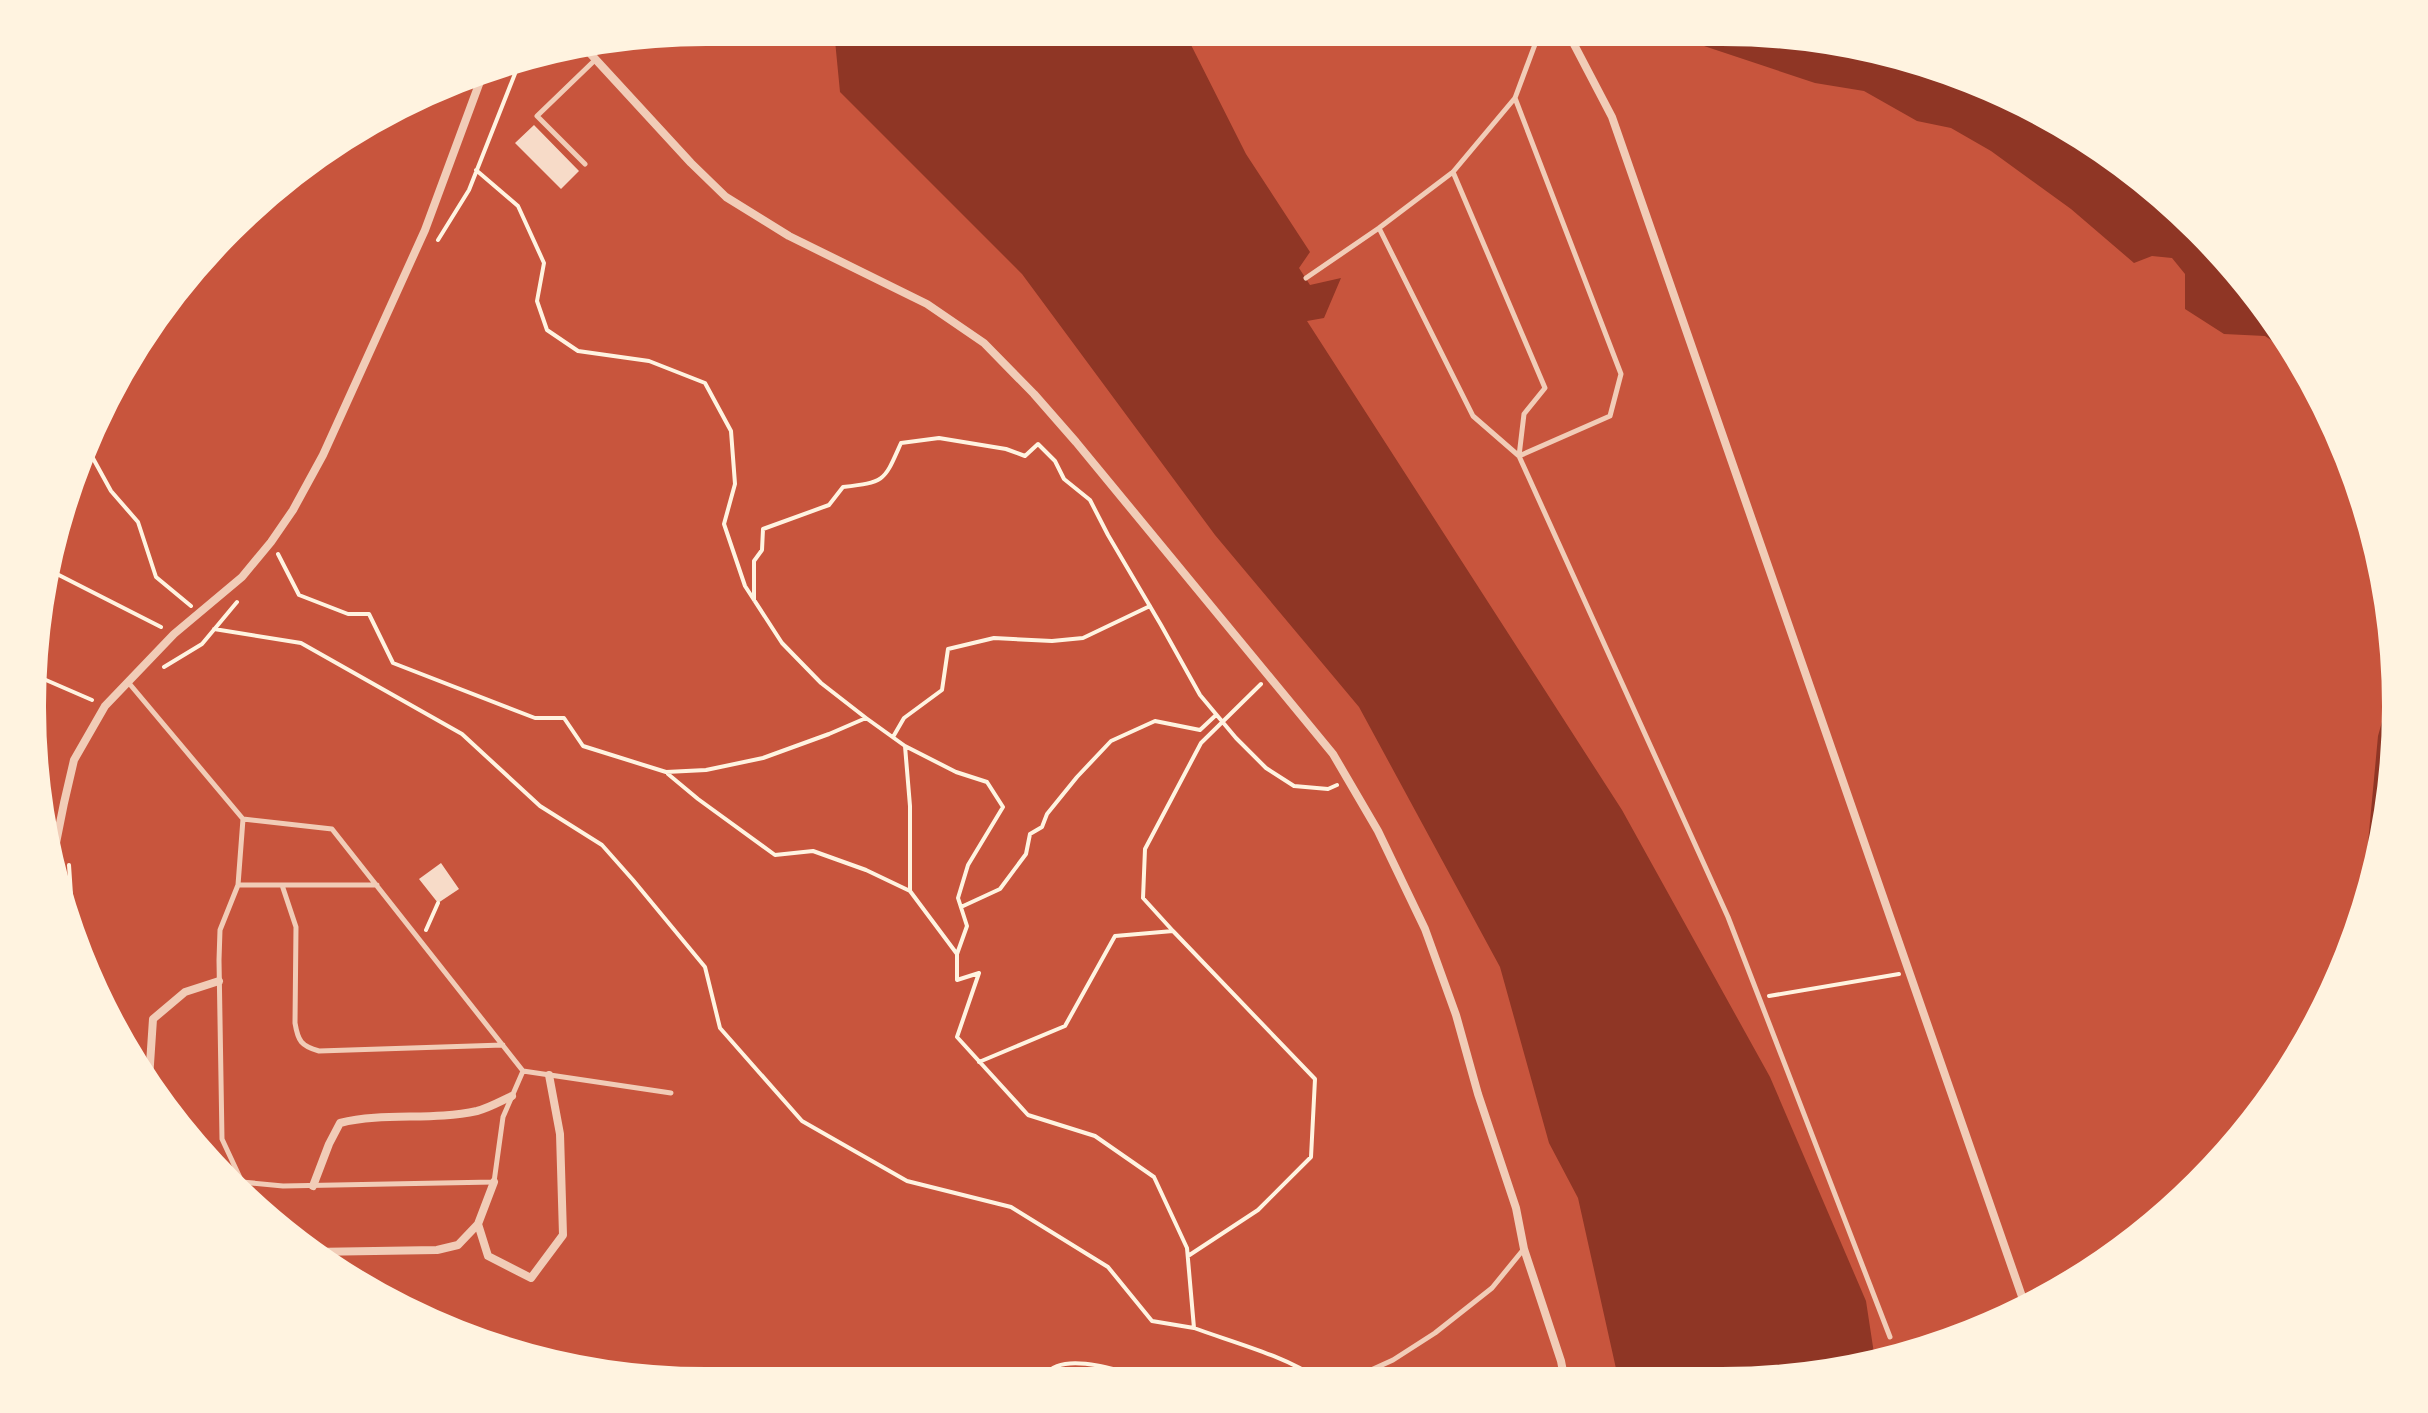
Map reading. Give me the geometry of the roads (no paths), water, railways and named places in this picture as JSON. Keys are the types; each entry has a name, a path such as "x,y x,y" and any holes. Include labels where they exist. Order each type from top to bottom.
{"street":[{"path":"1574,44 1612,117 2022,1297"},
{"path":"592,55 726,197 789,236 927,304 984,343 1076,442 1333,754 1378,831 1425,929 1456,1015 1563,1369"},
{"path":"57,837 74,760 105,706 174,634 242,577 293,510 323,455 425,230 479,85"},
{"path":"150,1065 153,1019 185,992 219,981"},
{"path":"478,1224 488,1256 531,1278 563,1235 560,1134 549,1075"},
{"path":"313,1186 340,1123 362,1117 409,1117 478,1110 512,1096"},
{"path":"331,1252 437,1250 458,1245 478,1224 494,1182"}],"lane":[{"path":"1306,278 1453,172 1515,98 1535,44"},
{"path":"585,164 537,116 596,59"},
{"path":"1515,98 1621,374 1610,416 1519,456"},
{"path":"1453,172 1545,388 1524,414 1519,456"},
{"path":"1379,228 1473,416 1519,456 1728,917 1890,1337"},
{"path":"127,681 243,819 332,829 523,1071 671,1093"},
{"path":"239,1176 222,1139 219,981 220,930 238,885 243,819"},
{"path":"238,885 377,885"},
{"path":"282,885 296,927 295,1023 298,1039 304,1047 319,1051 503,1045"},
{"path":"246,1182 313,1186 494,1182 503,1117 523,1071"},
{"path":"1376,1369 1456,1317 1492,1288 1524,1249"}]}
